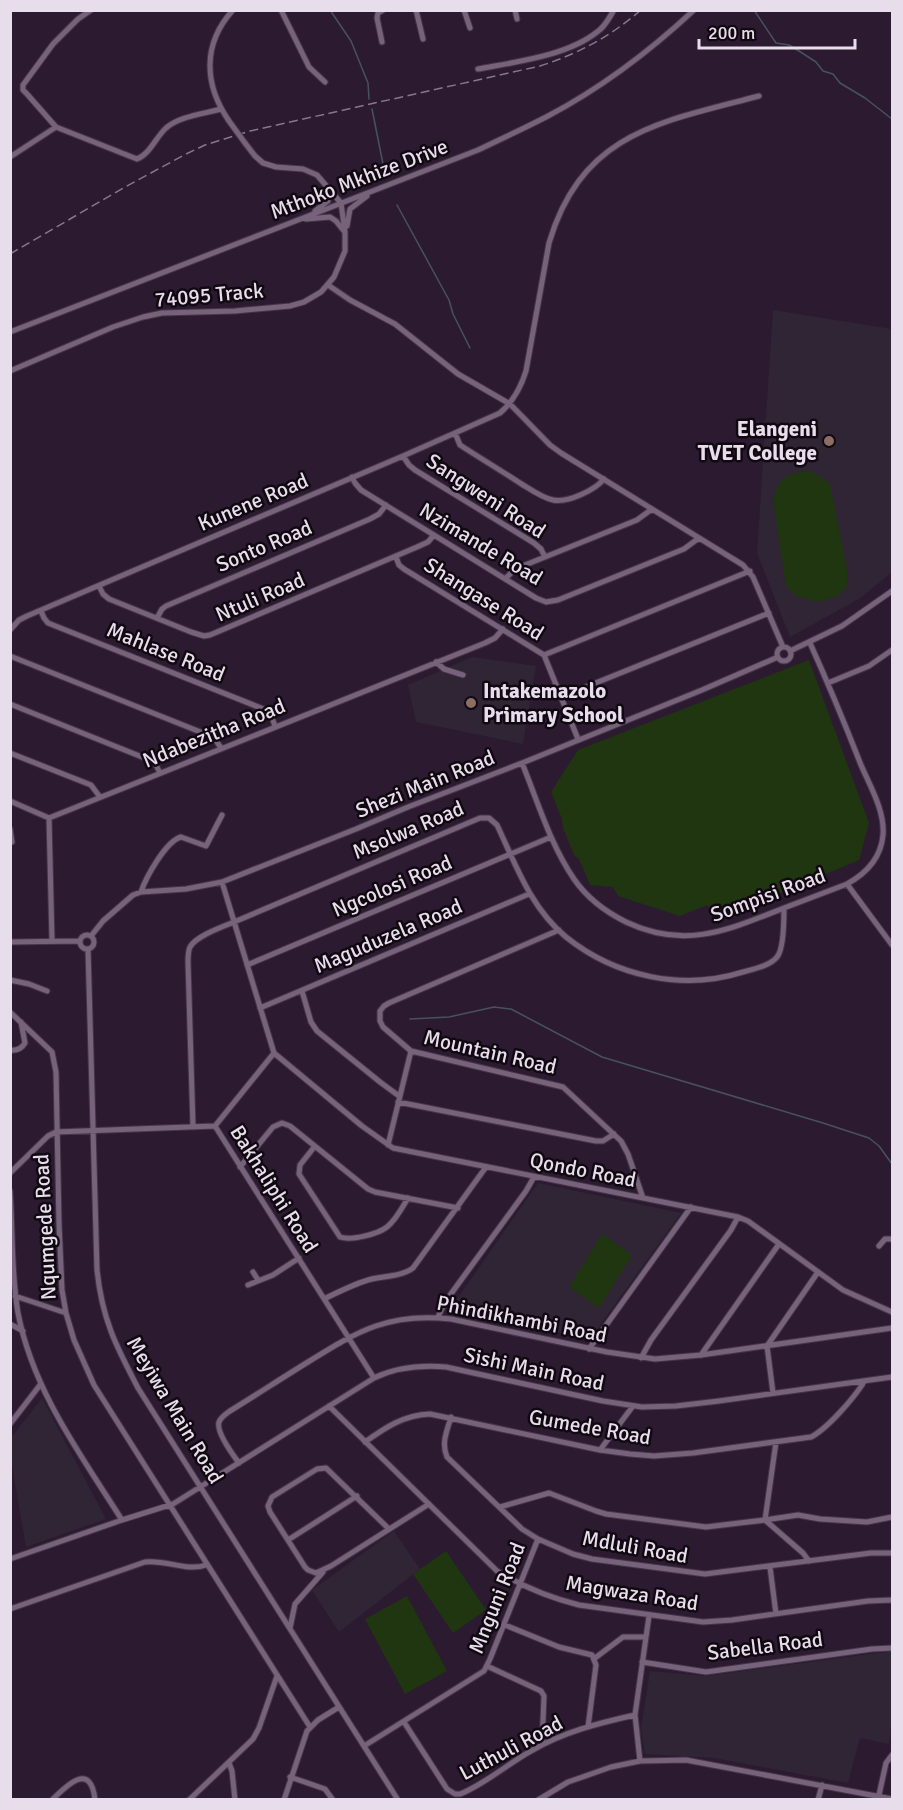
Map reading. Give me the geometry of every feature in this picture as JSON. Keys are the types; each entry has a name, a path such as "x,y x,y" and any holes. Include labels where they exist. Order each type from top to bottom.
{"street":[{"path":"91,10 78,19 53,44 23,86 27,94 56,127 137,159 145,155 161,133 177,121 221,109"},
{"path":"233,10 217,33 210,63 212,88 221,109 245,143 263,163 312,172 322,180 341,203"},
{"path":"281,10 309,67 325,82"},
{"path":"382,42 377,18 378,13 383,10"},
{"path":"416,10 423,39"},
{"path":"464,10 470,28"},
{"path":"515,10 518,19"},
{"path":"478,69 534,58 575,44 598,32 614,10"},
{"name":"Mthoko Mkhize Drive","path":"10,332 478,150 550,115 602,82 641,55 694,10"},
{"name":"Kunene Road","path":"10,630 19,620 494,416 510,404 523,382 529,360 549,243 568,196 586,172 611,149 643,130 660,123 759,96"},
{"path":"10,156 56,127"},
{"path":"346,243 347,218 350,209 376,190"},
{"path":"309,216 328,201 331,191"},
{"name":"74095 Track","path":"10,371 113,327 143,317 162,313 235,311 290,306 312,298 328,285 340,266 346,243 341,203"},
{"path":"292,222 327,216 333,218 345,232"},
{"path":"328,285 350,300 395,324 458,374 510,404 550,445 738,561 750,571 783,647 790,651 791,656 788,660 781,660 778,657 778,650 783,647"},
{"path":"455,433 460,445 538,494 553,500 563,500 588,491 604,479"},
{"name":"Sangweni Road","path":"403,456 415,470 534,543 545,557 637,520 652,509"},
{"name":"Nzimande Road","path":"352,477 358,487 386,505 537,598 551,602 684,549 699,538"},
{"name":"Sonto Road","path":"158,618 166,606 370,519 379,514 386,505"},
{"name":"Ntuli Road","path":"99,586 109,599 201,635 210,635 396,557 425,544 434,535"},
{"name":"Shangase Road","path":"396,557 399,565 404,569 544,655 578,739"},
{"path":"506,578 515,569 545,557"},
{"path":"544,655 750,571"},
{"path":"790,651 842,626 892,591"},
{"name":"Mahlase Road","path":"40,611 48,622 266,710 271,715 275,726"},
{"path":"561,697 768,613"},
{"name":"Ndabezitha Road","path":"49,818 491,640 503,629"},
{"name":"Sompisi Road","path":"522,764 551,837 575,882 592,900 617,918 645,929 670,935 706,934 731,929 848,884 864,873 876,859 882,842 883,822 872,790 810,643"},
{"path":"828,683 869,666 892,651"},
{"path":"10,656 208,735 215,739 221,748"},
{"name":"Shezi Main Road","path":"141,892 186,890 222,882 522,764 778,657"},
{"path":"436,662 444,669 463,675"},
{"path":"10,704 152,761 160,773"},
{"path":"10,753 91,785 100,797"},
{"path":"10,801 49,818 51,941"},
{"path":"91,936 103,921 127,899 141,892 149,874 175,839 182,837 206,846 222,815"},
{"name":"Msolwa Road","path":"193,1127 189,950 191,945 199,938 234,922 483,817 492,819 497,825 530,894 559,930 590,952 623,969 663,979 707,980 731,976 774,960 780,951 784,908"},
{"path":"10,829 12,842"},
{"name":"Ngcolosi Road","path":"247,966 551,837"},
{"path":"222,882 274,1053"},
{"path":"848,884 892,945"},
{"name":"Maguduzela Road","path":"260,1008 530,894"},
{"name":"Mountain Road","path":"559,930 384,1006 379,1014 381,1024 411,1051 560,1085 614,1134 628,1154 643,1198"},
{"path":"79,941 84,935 91,936"},
{"path":"79,941 81,947 88,949 94,942 91,936"},
{"path":"10,942 79,941"},
{"name":"Meyiwa Main Road","path":"88,949 97,1270 103,1308 113,1339 138,1388 398,1800"},
{"path":"10,980 47,991"},
{"path":"302,991 311,1022 317,1031 398,1099 596,1141 603,1141 614,1134"},
{"name":"Nqumgede Road","path":"10,1012 54,1056 60,1272 66,1313 82,1361 94,1385 169,1506 310,1727"},
{"path":"10,1050 15,1051 25,1043 21,1022"},
{"path":"388,1145 411,1051"},
{"name":"Bakhaliphi Road","path":"274,1053 215,1126 374,1378"},
{"name":"Qondo Road","path":"274,1053 388,1145 406,1152 738,1217 748,1221 843,1290 892,1312"},
{"path":"240,1167 273,1127 279,1123 290,1126 368,1189 458,1208"},
{"path":"10,1173 48,1136 57,1132 215,1126"},
{"path":"315,1146 300,1165 299,1174 340,1237 349,1239 386,1228 408,1198"},
{"path":"324,1299 356,1284 410,1271 419,1262 486,1167"},
{"path":"438,1317 445,1302 534,1177"},
{"path":"10,1191 15,1296 32,1362 40,1384 56,1413 122,1520"},
{"path":"589,1348 691,1207"},
{"path":"641,1358 651,1340 734,1226 738,1217"},
{"path":"879,1246 885,1239 892,1239"},
{"path":"701,1355 779,1244"},
{"path":"248,1285 273,1275 299,1258"},
{"path":"253,1272 258,1280"},
{"path":"773,1393 767,1346 818,1272"},
{"path":"15,1296 66,1313"},
{"name":"Phindikhambi Road","path":"239,1463 218,1428 222,1417 348,1337 370,1327 398,1319 438,1317 465,1321 641,1358 701,1355 892,1328"},
{"path":"10,1324 23,1332"},
{"name":"Sishi Main Road","path":"10,1559 169,1506 374,1378 414,1366 446,1367 633,1406 653,1407 693,1404 892,1377"},
{"name":"Gumede Road","path":"365,1442 392,1424 411,1416 430,1414 600,1450 630,1454 672,1455 814,1436 853,1398 864,1382"},
{"path":"10,1424 40,1384"},
{"name":"Magwaza Road","path":"329,1406 497,1571 564,1601 649,1616 703,1622 892,1600"},
{"path":"600,1450 633,1406"},
{"name":"Mdluli Road","path":"451,1417 444,1443 447,1457 522,1529 538,1539 573,1554 592,1559 696,1574 712,1574 871,1553 892,1553"},
{"path":"765,1520 776,1442"},
{"path":"389,1529 326,1468 317,1469 272,1497 268,1506 308,1570 316,1573 325,1570 429,1504"},
{"path":"500,1507 549,1493 606,1514 696,1526 712,1527 798,1515 867,1522 892,1517"},
{"path":"288,1540 357,1496"},
{"path":"765,1520 809,1561"},
{"name":"Mnguni Road","path":"364,1746 479,1674 487,1666 522,1584 538,1539"},
{"path":"10,1609 145,1562 195,1567 207,1565"},
{"path":"770,1567 776,1614"},
{"path":"290,1628 295,1604 325,1570"},
{"path":"640,1761 635,1715 649,1616"},
{"path":"505,1625 559,1647 588,1653 595,1658 588,1727"},
{"path":"595,1658 623,1637 645,1637"},
{"name":"Sabella Road","path":"642,1662 706,1672 892,1648"},
{"path":"487,1666 537,1687 541,1691 544,1696 542,1745"},
{"path":"189,1800 256,1733 277,1676"},
{"path":"284,1800 303,1738 310,1727 339,1707"},
{"name":"Luthuli Road","path":"404,1722 447,1789 455,1794 464,1792 542,1745 588,1727 635,1715"},
{"path":"879,1795 886,1762 892,1755"},
{"path":"538,1800 568,1782 592,1773 640,1761 697,1761 892,1799"},
{"path":"229,1762 235,1800"},
{"path":"290,1777 325,1789 333,1800"},
{"path":"52,1800 70,1783 84,1779 92,1785 95,1800"},
{"path":"819,1800 822,1785"}],"shaded area":[{"name":"Elangeni TVET College","path":"773,310 892,329 892,572 859,599 790,637 757,553"},
{"name":"Intakemazolo Primary School","path":"472,657 536,666 523,744 416,722 408,685"},
{"path":"538,1183 681,1213 590,1339 450,1309"},
{"path":"42,1398 106,1519 26,1547 11,1460 11,1438"},
{"path":"394,1531 420,1569 339,1632 312,1590"},
{"path":"892,1652 892,1719 889,1744 860,1738 848,1783 714,1758 645,1754 641,1728 650,1671 706,1676"}],"green space":[{"path":"809,471 830,484 848,575 846,588 835,597 818,602 796,596 786,586 773,501 784,478 794,473"},
{"path":"809,660 869,823 859,860 720,919 707,905 680,916 618,896 613,887 590,885 579,859 574,855 551,792 578,750"},
{"path":"602,1234 632,1255 599,1308 569,1287"},
{"path":"446,1551 486,1610 453,1633 413,1574"},
{"path":"407,1596 447,1671 405,1694 365,1619"}],"waterway":[{"path":"330,10 351,41 368,83 369,99"},
{"path":"754,10 776,43 789,45 816,62 823,71 833,74 840,83 865,98 892,119"},
{"path":"372,109 385,174"},
{"path":"397,205 449,300 453,314 470,348"},
{"path":"410,1019 449,1017 494,1007 511,1009 602,1057 869,1138 879,1146 892,1164"}],"railway":[{"path":"10,254 125,187 205,145 250,131 540,66 594,43 641,10"}],"place":[{"name":"Elangeni TVET College","path":"829,441"},
{"name":"Intakemazolo Primary School","path":"471,703"}]}
